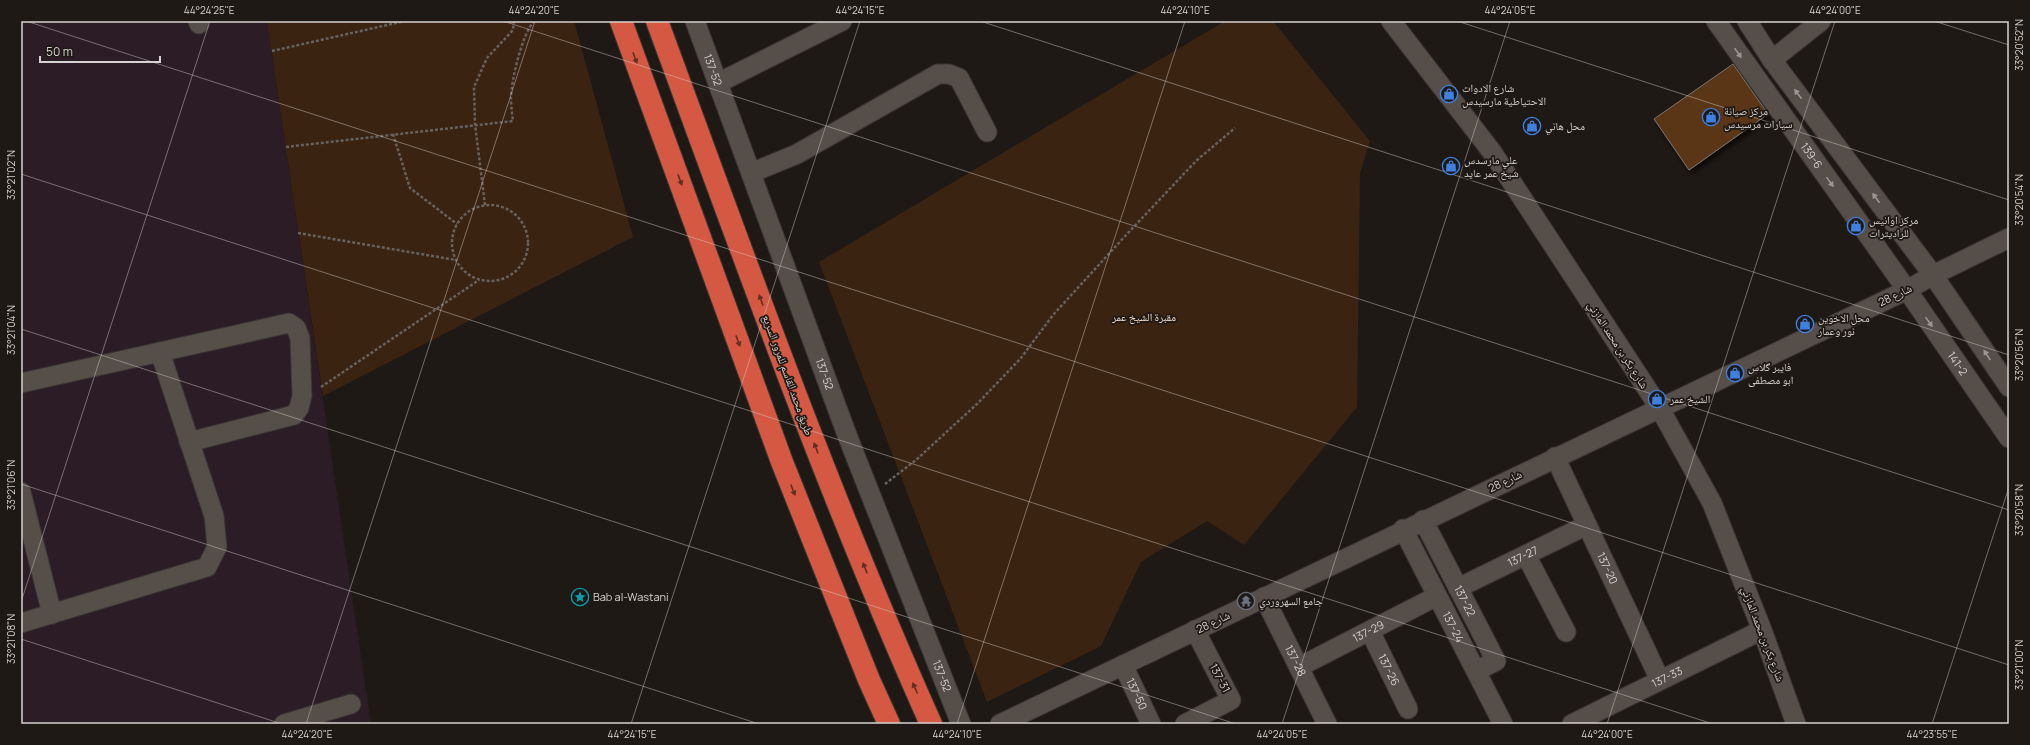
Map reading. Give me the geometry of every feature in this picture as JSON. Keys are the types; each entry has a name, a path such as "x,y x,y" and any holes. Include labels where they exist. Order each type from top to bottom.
{"highway":[{"path":"622,21 782,462 869,680 889,724"},
{"name":"طريق محمد القاسم للمرور السريع","path":"657,21 817,452 901,657 931,724"}],"street":[{"name":"137-52","path":"695,21 847,435 961,724"},
{"path":"718,83 842,21"},
{"name":"شارع بكر بن محمد المازني","path":"1390,21 1492,152 1659,407 1712,503 1762,630 1796,724"},
{"path":"1747,21 1772,60 1933,274 2009,387"},
{"path":"1772,60 1821,21"},
{"name":"139-6","path":"1721,23 1907,290"},
{"path":"751,172 797,154 938,74 949,74 959,78 987,132"},
{"name":"شارع 28","path":"1000,724 1404,529 1907,290 1933,274 2009,238"},
{"name":"141-2","path":"1907,290 2009,438"},
{"path":"21,383 288,323 296,328 300,338 302,396 299,408 294,415 189,442"},
{"path":"21,623 207,567 217,547 214,516 160,352"},
{"name":"137-20","path":"1555,457 1660,680"},
{"path":"21,492 26,536 52,614"},
{"name":"137-22","path":"1423,520 1496,661 1476,671"},
{"name":"137-27","path":"1458,588 1587,525"},
{"name":"137-24","path":"1404,529 1503,724"},
{"path":"1526,555 1566,632"},
{"name":"137-29","path":"1299,667 1437,596"},
{"name":"137-28","path":"1264,597 1327,724"},
{"name":"137-31","path":"1185,724 1231,700 1195,630"},
{"name":"137-33","path":"1572,724 1762,630"},
{"name":"137-26","path":"1370,631 1408,709"},
{"name":"137-50","path":"1123,665 1151,724"},
{"path":"284,724 351,704"}],"path":[{"path":"272,51 404,21"},
{"path":"485,205 475,124 474,87 480,71 495,48 513,30 514,21"},
{"path":"286,148 475,124 513,121 511,98 514,77 524,40 534,21"},
{"path":"871,496 916,460 977,404 1021,358 1053,315 1127,234 1197,160 1235,128"},
{"path":"394,134 410,188 457,224"},
{"path":"493,204 505,207 516,214 524,224 529,237 529,250 524,262 516,272 505,279 492,282 479,280 468,274 454,254 452,242 454,230 457,224 469,211 485,205 493,204"},
{"path":"298,233 457,260"},
{"path":"321,387 479,280"}],"shaded area":[{"path":"21,21 267,21 371,724 21,724"}],"green space":[{"path":"267,21 574,21 633,237 323,396"},
{"name":"مقبرة الشيخ عمر","path":"1225,21 1273,21 1370,141 1360,173 1357,407 1244,545 1207,521 1141,562 1101,646 987,702 819,262"}],"building":[{"name":"مركز صيانة سيارات مرسيدس","path":"1733,64 1768,114 1689,170 1654,119"}],"place":[{"name":"شارع الادوات الاحتياطية مارسيدس","path":"1449,94"},
{"name":"مركز صيانة سيارات مرسيدس","path":"1711,117"},
{"name":"محل هاني","path":"1532,126"},
{"name":"علي مارسدس شيخ عمر عايد","path":"1451,166"},
{"name":"مركز اوانيس للراديترات","path":"1856,226"},
{"name":"محل الاخوين نور وعمار","path":"1805,324"},
{"name":"فايبر گلاس ابو مصطفى","path":"1735,373"},
{"name":"الشيخ عمر","path":"1657,399"},
{"name":"Bab al-Wastani","path":"580,597"},
{"name":"جامع السهروردي","path":"1246,601"}]}
